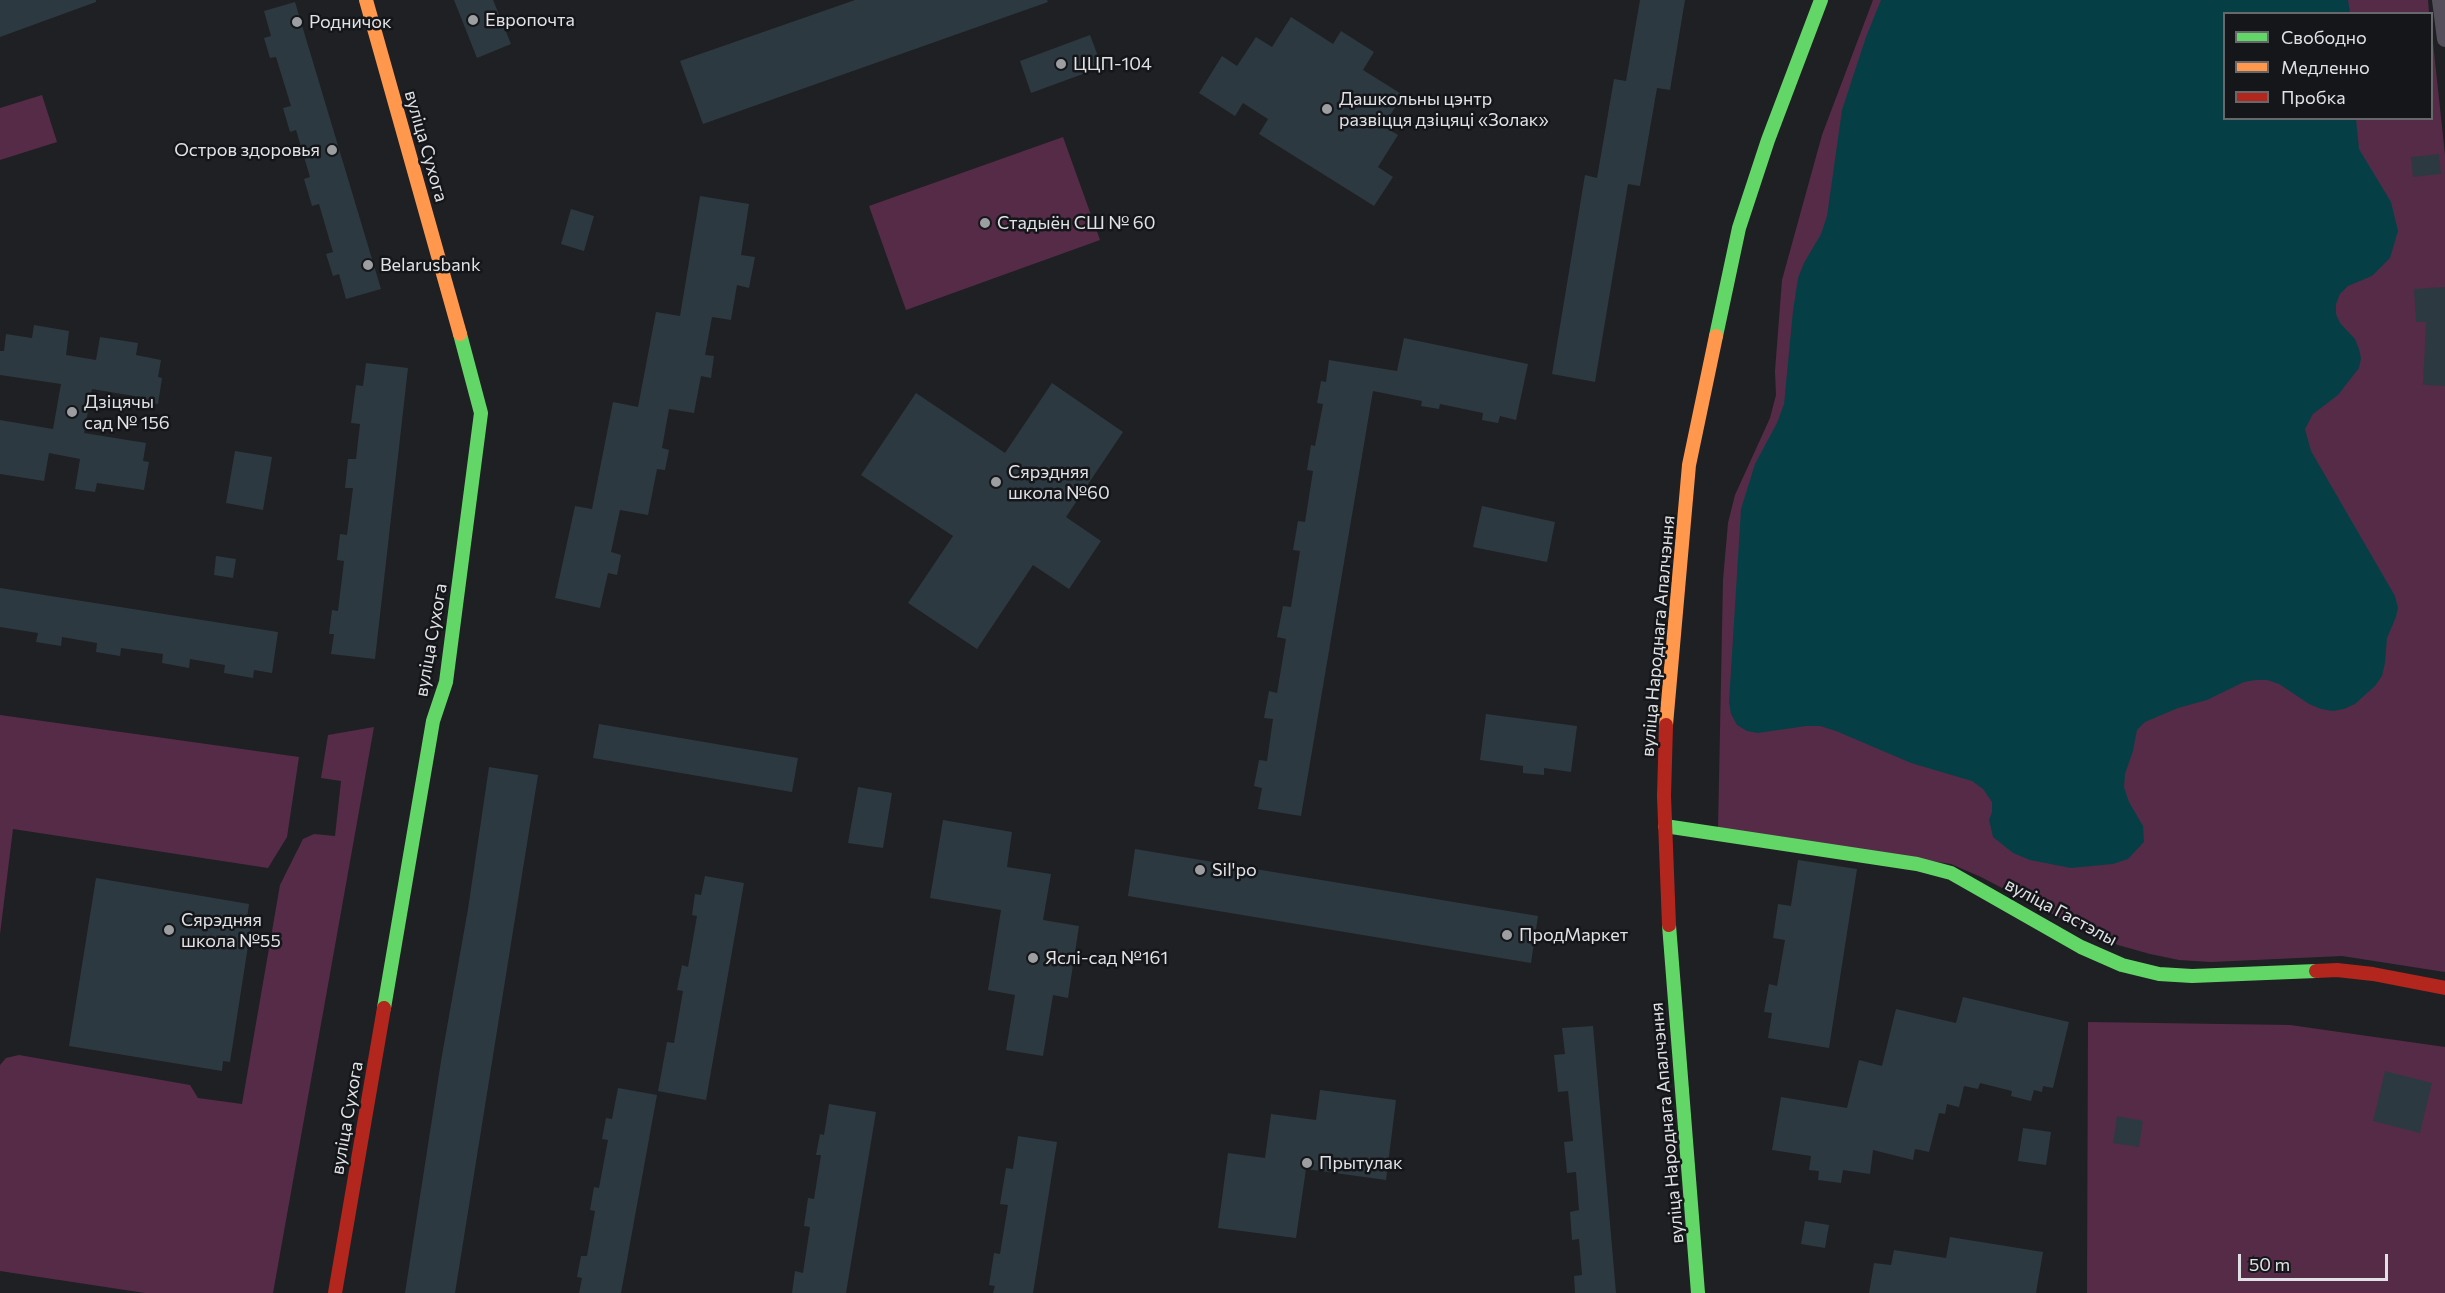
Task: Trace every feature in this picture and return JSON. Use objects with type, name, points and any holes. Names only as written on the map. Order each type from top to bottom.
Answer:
[{"type":"street","name":"вуліца Сухога","points":[[334,1293],[434,721],[446,682],[481,414],[410,151],[366,0]]},
{"type":"street","name":"вуліца Народнага Апалчэння","points":[[1698,1293],[1667,897],[1665,826],[1665,740],[1688,501],[1689,465],[1739,228],[1768,140],[1821,0]]},
{"type":"street","points":[[2440,0],[2445,39]]},
{"type":"street","name":"вуліца Гастэлы","points":[[1665,826],[1917,864],[1951,873],[2081,947],[2122,965],[2158,974],[2248,975],[2337,970],[2373,974],[2445,988]]},
{"type":"shaded area","points":[[1873,0],[2428,0],[2429,12],[2223,12],[2223,120],[2433,120],[2433,42],[2445,155],[2445,972],[2342,956],[2211,962],[2179,960],[2118,945],[1951,864],[1718,830],[1723,580],[1728,523],[1735,495],[1770,418],[1776,395],[1775,371],[1782,280],[1822,135]]},
{"type":"shaded area","points":[[42,95],[57,142],[0,160],[0,108]]},
{"type":"shaded area","name":"Стадыён СШ № 60","points":[[1063,137],[1100,240],[906,310],[869,206]]},
{"type":"shaded area","points":[[0,715],[299,757],[287,837],[268,868],[13,829],[0,934]]},
{"type":"shaded area","points":[[374,727],[273,1293],[145,1293],[0,1271],[0,1065],[6,1058],[19,1055],[190,1085],[198,1098],[242,1104],[280,885],[303,839],[314,834],[335,836],[341,781],[321,778],[328,735]]},
{"type":"shaded area","points":[[2088,1022],[2290,1025],[2445,1047],[2445,1293],[2087,1293]]},
{"type":"water","points":[[1881,0],[2348,0],[2350,12],[2223,12],[2223,120],[2356,120],[2359,149],[2391,202],[2398,231],[2390,258],[2372,276],[2348,286],[2340,294],[2336,304],[2336,314],[2340,323],[2355,339],[2359,349],[2361,358],[2359,368],[2338,395],[2313,414],[2305,429],[2311,451],[2395,596],[2398,608],[2387,638],[2382,676],[2375,686],[2355,704],[2344,709],[2333,711],[2321,709],[2309,704],[2279,684],[2267,680],[2256,680],[2244,682],[2207,700],[2178,708],[2145,722],[2137,730],[2125,774],[2124,787],[2129,802],[2143,826],[2144,842],[2128,859],[2113,864],[2071,868],[2030,860],[2013,853],[1993,837],[1989,820],[1992,802],[1983,789],[1972,781],[1911,763],[1820,726],[1758,733],[1747,731],[1737,725],[1731,714],[1729,702],[1741,509],[1755,464],[1777,423],[1784,404],[1798,278],[1821,234],[1827,216],[1842,110]]},
{"type":"building","points":[[0,0],[96,0],[96,2],[0,37]]},
{"type":"building","points":[[454,0],[493,0],[511,44],[477,58]]},
{"type":"building","points":[[855,0],[1047,0],[1048,2],[703,124],[680,61]]},
{"type":"building","points":[[1640,0],[1685,0],[1670,90],[1657,88],[1640,186],[1628,184],[1595,382],[1552,374],[1585,175],[1597,178],[1614,79],[1626,81]]},
{"type":"building","points":[[295,2],[381,289],[346,299],[339,274],[333,276],[326,254],[333,252],[319,204],[312,206],[304,179],[310,177],[296,130],[290,132],[283,108],[291,106],[276,57],[270,58],[264,38],[271,36],[264,11]]},
{"type":"building","name":"Дашкольны цэнтр развіцця дзіцяці «Золак»","points":[[1291,17],[1333,44],[1341,31],[1374,52],[1363,70],[1403,95],[1383,126],[1398,135],[1378,167],[1393,177],[1374,206],[1259,134],[1268,119],[1243,103],[1235,116],[1199,93],[1222,56],[1237,66],[1256,37],[1272,47]]},
{"type":"building","name":"ЦЦП-104","points":[[1090,35],[1102,67],[1031,93],[1020,61]]},
{"type":"building","points":[[2439,154],[2441,174],[2413,177],[2411,157]]},
{"type":"building","points":[[700,196],[749,204],[741,255],[755,257],[749,288],[737,285],[731,320],[712,317],[705,355],[714,356],[711,378],[701,376],[694,413],[669,409],[662,448],[669,450],[665,470],[657,469],[648,515],[620,510],[611,552],[621,555],[617,575],[608,573],[600,608],[555,598],[575,506],[592,509],[613,402],[638,407],[656,312],[680,316]]},
{"type":"building","points":[[571,209],[594,216],[584,251],[561,244]]},
{"type":"building","points":[[2445,287],[2445,386],[2423,385],[2426,322],[2416,322],[2414,289]]},
{"type":"building","name":"Дзіцячы сад № 156","points":[[34,325],[69,331],[66,355],[96,360],[100,337],[138,343],[136,355],[161,360],[158,377],[162,378],[158,404],[139,401],[140,397],[92,389],[84,433],[146,443],[143,461],[149,462],[144,490],[97,483],[95,492],[75,489],[80,459],[49,453],[44,481],[0,474],[0,420],[53,429],[61,384],[0,375],[0,351],[4,351],[6,334],[32,338]]},
{"type":"building","points":[[1404,338],[1528,364],[1516,420],[1500,416],[1498,423],[1482,420],[1483,413],[1440,404],[1439,409],[1421,406],[1422,401],[1373,391],[1301,816],[1258,809],[1262,788],[1254,786],[1259,760],[1267,761],[1273,719],[1264,718],[1269,691],[1277,693],[1286,639],[1277,637],[1283,606],[1291,607],[1300,551],[1293,550],[1298,521],[1305,522],[1313,471],[1307,470],[1311,445],[1315,446],[1323,404],[1317,403],[1321,381],[1326,382],[1329,360],[1397,371]]},
{"type":"building","points":[[366,363],[408,368],[375,659],[331,654],[334,634],[329,634],[332,610],[338,611],[344,561],[337,560],[340,534],[347,535],[353,488],[345,488],[348,459],[356,459],[360,424],[351,423],[356,385],[363,386]]},
{"type":"building","points":[[1052,383],[1123,432],[1066,517],[1101,541],[1069,589],[1033,565],[977,649],[908,603],[953,536],[861,475],[916,393],[1005,453]]},
{"type":"building","points":[[235,451],[272,457],[263,510],[226,503]]},
{"type":"building","points":[[1482,506],[1555,522],[1547,562],[1473,547]]},
{"type":"building","points":[[216,556],[236,559],[233,578],[214,575]]},
{"type":"building","points":[[0,588],[278,632],[272,673],[254,670],[253,678],[224,673],[225,665],[190,659],[189,668],[162,663],[163,654],[121,648],[120,656],[96,652],[97,643],[62,637],[61,646],[36,642],[38,633],[0,627]]},
{"type":"building","points":[[1486,714],[1577,726],[1571,772],[1544,768],[1544,775],[1523,773],[1523,766],[1480,760]]},
{"type":"building","points":[[599,724],[798,758],[792,792],[593,758]]},
{"type":"building","points":[[489,767],[538,775],[455,1293],[405,1293],[441,1061],[468,909]]},
{"type":"building","points":[[858,787],[892,793],[883,848],[848,843]]},
{"type":"building","name":"Яслі-сад №161","points":[[943,820],[1012,832],[1007,867],[1051,874],[1043,920],[1079,926],[1068,998],[1053,995],[1043,1056],[1006,1050],[1015,995],[988,990],[1001,910],[930,898]]},
{"type":"building","points":[[1135,849],[1538,916],[1531,963],[1128,896]]},
{"type":"building","points":[[1798,860],[1857,869],[1829,1048],[1768,1038],[1772,1013],[1764,1012],[1769,984],[1777,986],[1785,940],[1773,938],[1778,904],[1791,906]]},
{"type":"building","points":[[705,876],[744,883],[706,1100],[658,1091],[667,1042],[674,1043],[683,991],[677,990],[682,965],[688,967],[697,916],[692,915],[695,894],[701,895]]},
{"type":"building","points":[[96,878],[249,904],[247,919],[252,920],[230,1062],[223,1061],[222,1071],[69,1046]]},
{"type":"building","points":[[1963,997],[2069,1022],[2053,1088],[2043,1086],[2042,1092],[2034,1090],[2031,1101],[2011,1096],[2012,1091],[1980,1083],[1978,1089],[1964,1086],[1959,1107],[1947,1104],[1945,1114],[1939,1113],[1929,1152],[1915,1149],[1913,1160],[1873,1150],[1870,1174],[1843,1170],[1841,1183],[1818,1180],[1819,1171],[1809,1170],[1811,1156],[1772,1150],[1781,1097],[1847,1108],[1859,1060],[1882,1066],[1896,1009],[1956,1023]]},
{"type":"building","points":[[1593,1026],[1616,1293],[1575,1293],[1574,1276],[1582,1275],[1579,1239],[1572,1240],[1570,1212],[1579,1210],[1576,1172],[1567,1173],[1564,1142],[1573,1141],[1568,1091],[1558,1092],[1554,1055],[1565,1054],[1562,1028]]},
{"type":"building","points":[[2385,1071],[2432,1083],[2420,1133],[2373,1121]]},
{"type":"building","points":[[618,1088],[657,1095],[621,1293],[579,1293],[582,1278],[577,1277],[581,1256],[587,1256],[595,1211],[590,1210],[594,1187],[599,1188],[608,1140],[602,1139],[606,1118],[612,1119]]},
{"type":"building","name":"Прытулак","points":[[1320,1090],[1396,1100],[1386,1180],[1306,1169],[1296,1238],[1218,1228],[1228,1153],[1265,1158],[1271,1114],[1316,1120]]},
{"type":"building","points":[[829,1104],[876,1112],[846,1293],[792,1293],[795,1271],[803,1273],[810,1227],[804,1226],[808,1198],[814,1199],[821,1155],[816,1155],[820,1134],[824,1135]]},
{"type":"building","points":[[2117,1116],[2143,1121],[2139,1147],[2113,1143]]},
{"type":"building","points":[[2023,1128],[2051,1132],[2046,1165],[2018,1161]]},
{"type":"building","points":[[1018,1136],[1057,1142],[1033,1293],[993,1293],[995,1286],[989,1285],[994,1253],[1000,1254],[1008,1205],[1000,1204],[1006,1168],[1013,1169]]},
{"type":"building","points":[[1805,1221],[1829,1225],[1825,1248],[1801,1244]]},
{"type":"building","points":[[1950,1237],[2043,1252],[2036,1293],[1869,1293],[1874,1263],[1891,1265],[1894,1250],[1946,1258]]},
{"type":"traffic: fast","points":[[1716,336],[1739,228],[1768,140],[1821,0]]},
{"type":"traffic: fast","points":[[384,1008],[433,721],[446,682],[481,413],[460,334]]},
{"type":"traffic: fast","points":[[1665,826],[1917,864],[1951,873],[2081,947],[2122,965],[2159,974],[2192,976],[2316,971]]},
{"type":"traffic: fast","points":[[1669,925],[1698,1293]]},
{"type":"traffic: slow","points":[[366,0],[460,334]]},
{"type":"traffic: slow","points":[[1666,725],[1689,465],[1716,336]]},
{"type":"traffic: jam","points":[[1666,725],[1664,796],[1669,925]]},
{"type":"traffic: jam","points":[[2316,971],[2337,970],[2373,974],[2445,988]]},
{"type":"traffic: jam","points":[[335,1293],[384,1008]]},
{"type":"place","name":"Европочта","points":[[473,20]]},
{"type":"place","name":"Родничок","points":[[297,22]]},
{"type":"place","name":"ЦЦП-104","points":[[1061,64]]},
{"type":"place","name":"Дашкольны цэнтр развіцця дзіцяці «Золак»","points":[[1327,109]]},
{"type":"place","name":"Остров здоровья","points":[[332,150]]},
{"type":"place","name":"Стадыён СШ № 60","points":[[985,223]]},
{"type":"place","name":"Belarusbank","points":[[368,265]]},
{"type":"place","name":"Дзіцячы сад № 156","points":[[72,412]]},
{"type":"place","name":"Сярэдняя школа №60","points":[[996,482]]},
{"type":"place","name":"Sil'po","points":[[1200,870]]},
{"type":"place","name":"Сярэдняя школа №55","points":[[169,930]]},
{"type":"place","name":"ПродМаркет","points":[[1507,935]]},
{"type":"place","name":"Яслі-сад №161","points":[[1033,958]]},
{"type":"place","name":"Прытулак","points":[[1307,1163]]}]
